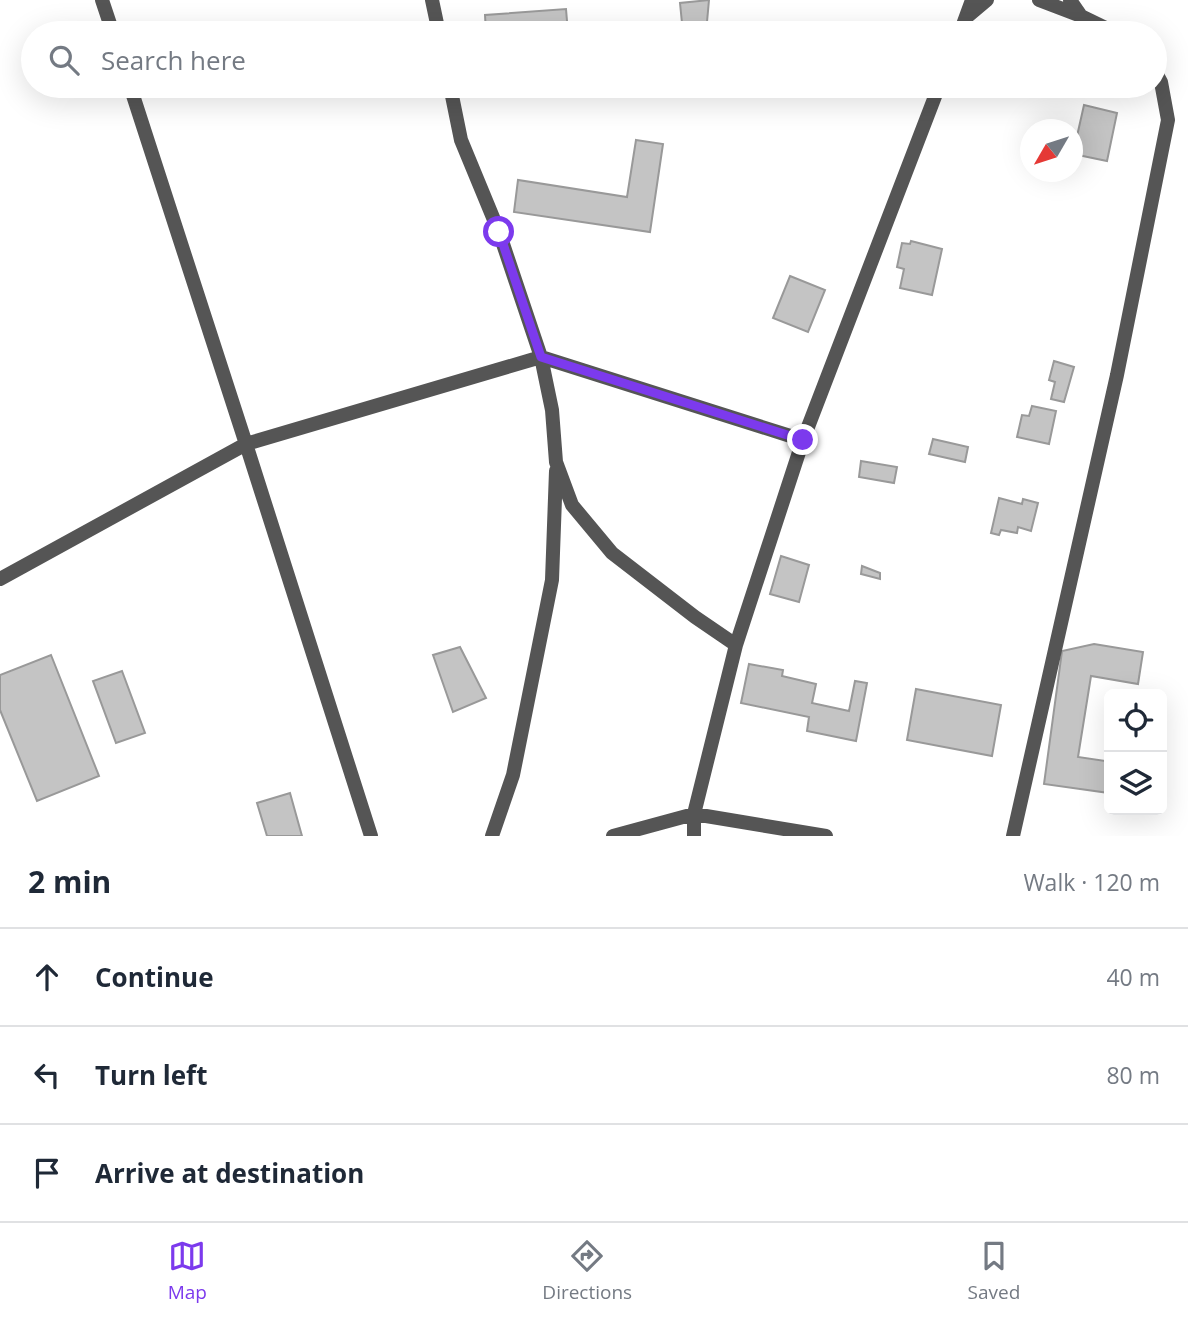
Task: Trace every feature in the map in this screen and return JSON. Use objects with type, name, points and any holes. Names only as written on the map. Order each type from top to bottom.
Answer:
[{"type":"street","points":[[103,0],[109,21]]},
{"type":"street","points":[[432,0],[436,21]]},
{"type":"street","points":[[964,21],[972,0]]},
{"type":"street","points":[[967,21],[987,0]]},
{"type":"street","points":[[1039,0],[1091,21]]},
{"type":"street","points":[[1070,0],[1081,16]]},
{"type":"street","points":[[134,98],[371,836]]},
{"type":"street","points":[[452,98],[461,140],[499,232],[541,357],[552,410],[556,462],[552,580],[513,775],[492,836]]},
{"type":"street","points":[[694,836],[694,814],[736,645],[803,440],[934,98]]},
{"type":"street","points":[[1013,836],[1117,375],[1168,120],[1164,98]]},
{"type":"street","points":[[0,579],[246,444],[541,357],[803,440]]},
{"type":"street","points":[[556,462],[572,505],[612,553],[695,618],[736,645]]},
{"type":"street","points":[[613,836],[694,814],[826,836]]},
{"type":"building","points":[[709,0],[707,21],[682,21],[680,3]]},
{"type":"building","points":[[566,9],[567,21],[485,21],[485,15]]},
{"type":"building","points":[[1084,105],[1117,113],[1107,161],[1083,156],[1083,119],[1081,119]]},
{"type":"building","points":[[636,140],[663,144],[650,232],[514,212],[518,180],[627,197]]},
{"type":"building","points":[[911,241],[942,249],[932,295],[900,288],[904,269],[897,267],[902,243],[910,244]]},
{"type":"building","points":[[790,276],[825,290],[808,332],[773,318]]},
{"type":"building","points":[[1054,361],[1074,367],[1064,402],[1051,399],[1055,382],[1049,380]]},
{"type":"building","points":[[1032,406],[1056,411],[1049,444],[1017,437],[1022,415],[1029,416]]},
{"type":"building","points":[[933,439],[968,447],[965,462],[929,454]]},
{"type":"building","points":[[861,461],[897,467],[894,483],[859,477]]},
{"type":"building","points":[[999,498],[1022,504],[1023,499],[1038,503],[1031,531],[1018,527],[1017,533],[1001,530],[999,535],[991,533]]},
{"type":"building","points":[[781,556],[809,565],[799,602],[770,594]]},
{"type":"building","points":[[862,566],[880,573],[880,579],[861,574]]},
{"type":"building","points":[[1094,644],[1143,652],[1138,684],[1091,676],[1078,757],[1104,761],[1104,792],[1044,784],[1062,651]]},
{"type":"building","points":[[460,647],[486,698],[453,712],[433,655]]},
{"type":"building","points":[[51,655],[99,776],[37,801],[0,710],[0,675]]},
{"type":"building","points":[[749,664],[783,670],[782,676],[816,684],[812,703],[849,711],[855,681],[867,683],[856,741],[807,731],[809,717],[741,703]]},
{"type":"building","points":[[122,671],[145,733],[116,743],[93,681]]},
{"type":"building","points":[[916,689],[1001,705],[992,756],[907,740]]},
{"type":"building","points":[[290,793],[302,836],[267,836],[257,803]]},
{"type":"route","points":[[499,232],[541,357],[803,440]]}]
